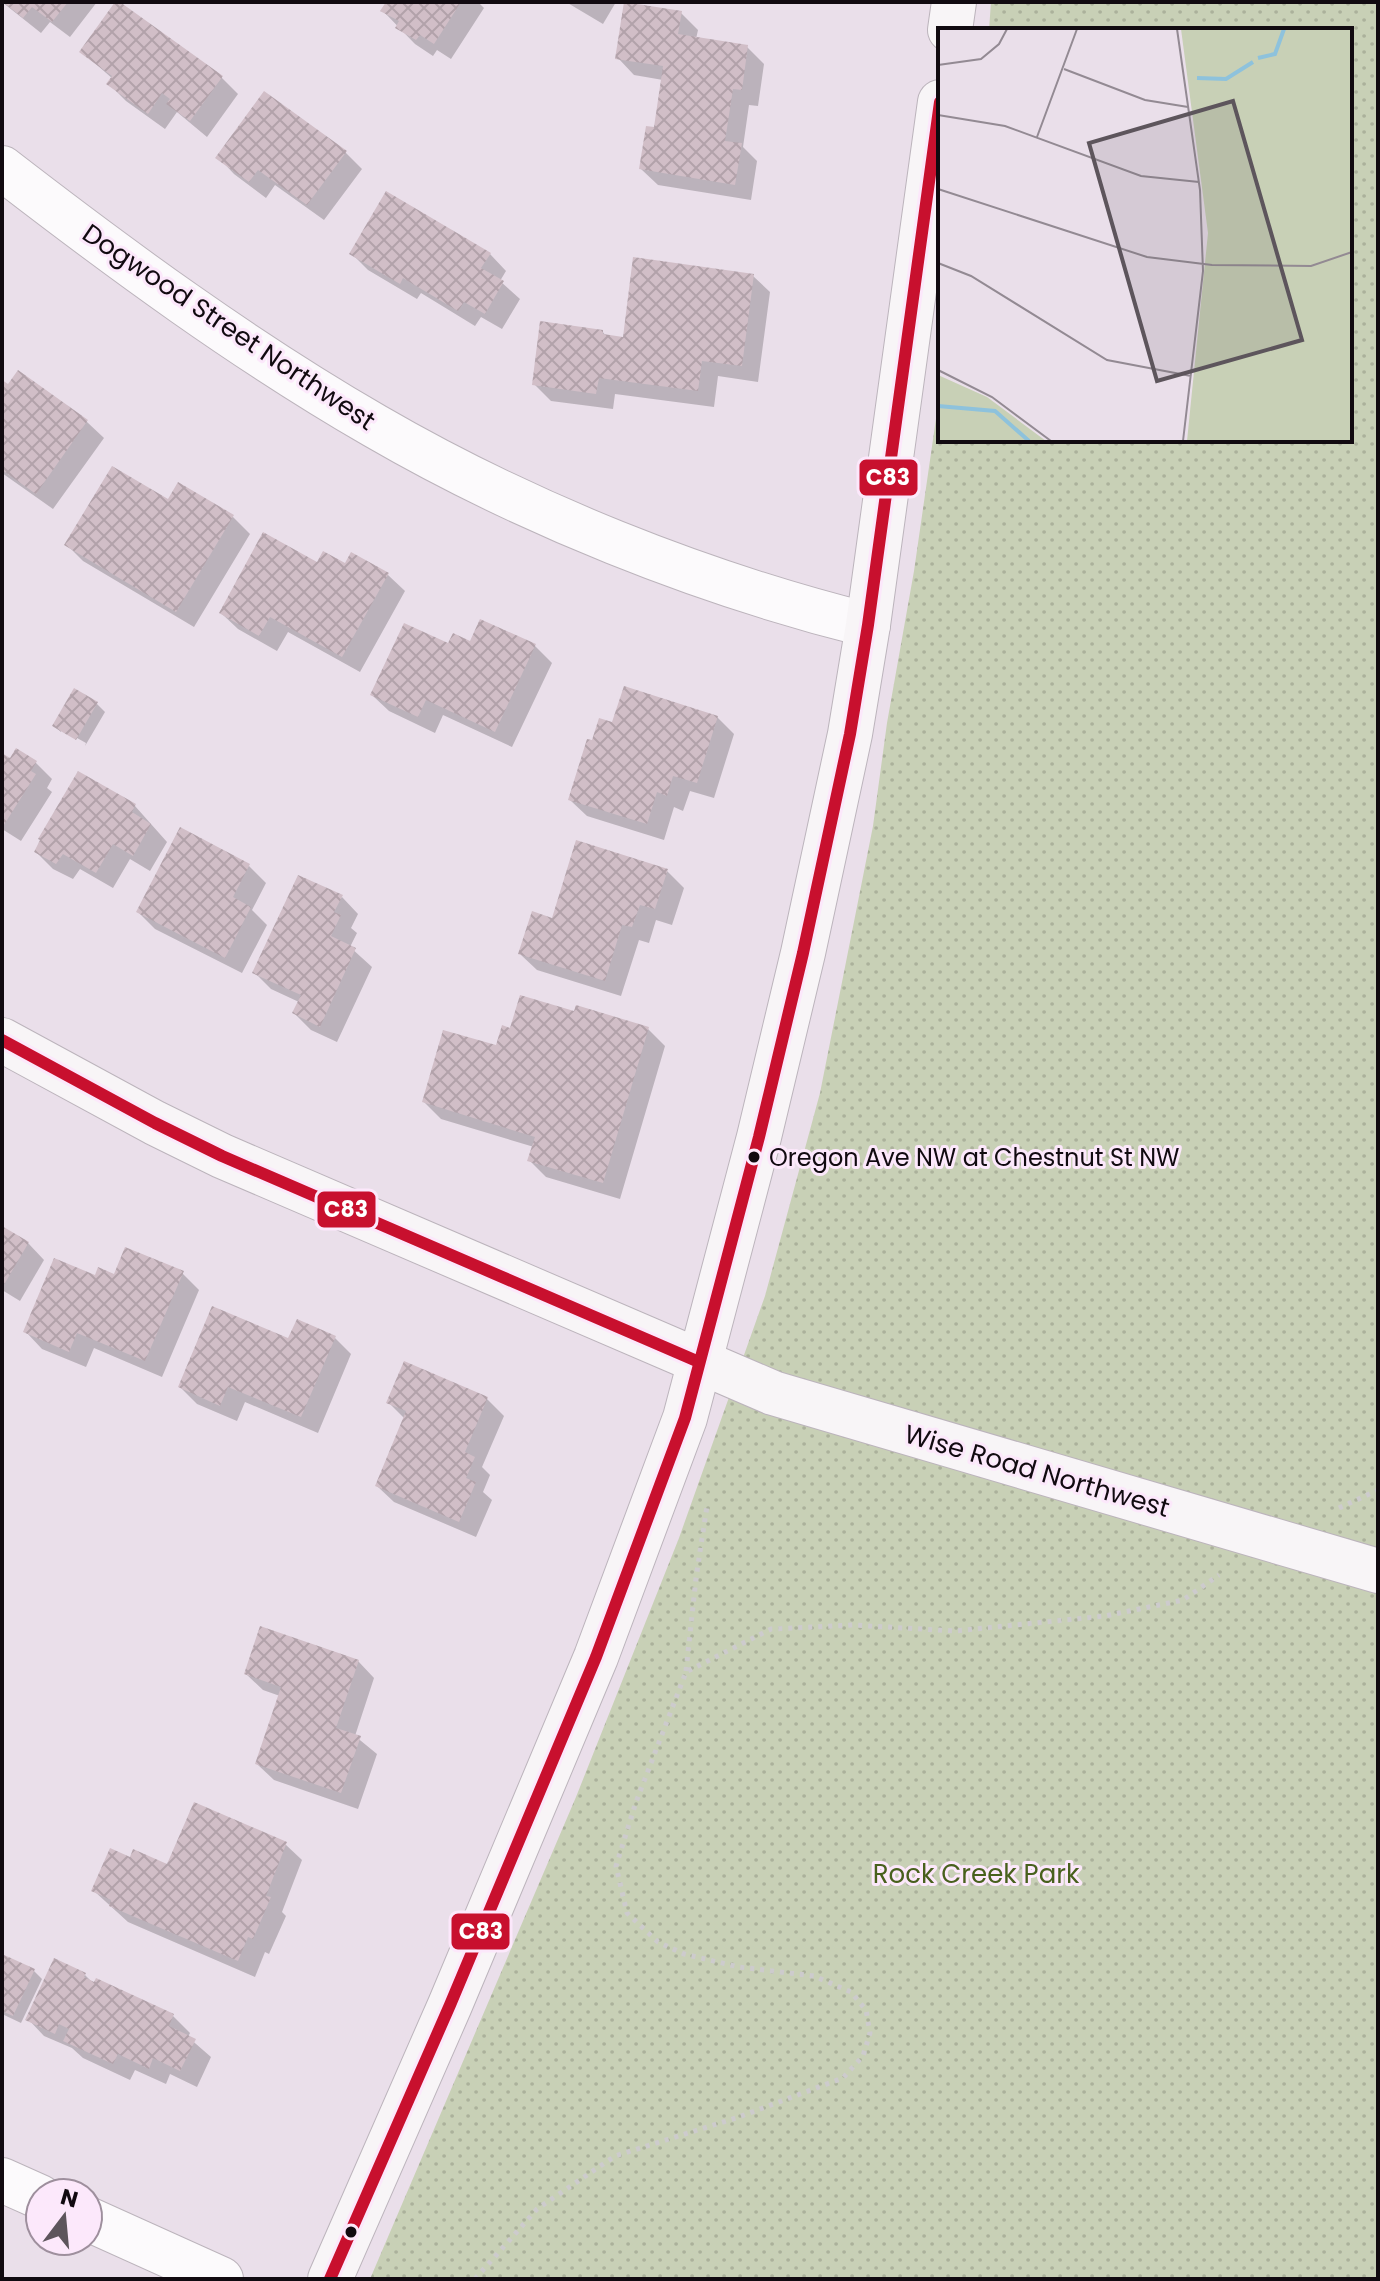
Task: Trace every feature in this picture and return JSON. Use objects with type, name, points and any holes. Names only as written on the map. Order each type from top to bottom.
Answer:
[{"type":"street","points":[[950,28],[954,2]]},
{"type":"street","points":[[330,2279],[450,2005],[596,1657],[685,1418],[759,1137],[850,734],[868,625],[938,117]]},
{"type":"street","name":"Dogwood Street Northwest","points":[[2,168],[60,214],[296,379],[446,465],[517,499],[658,558],[787,605],[868,625]]},
{"type":"street","name":"Wise Road Northwest","points":[[2,1040],[222,1156],[773,1393],[1378,1571]]},
{"type":"street","points":[[2,2180],[24,2190]]},
{"type":"street","points":[[104,2226],[221,2279]]},
{"type":"path","points":[[475,2279],[537,2209],[615,2156],[736,2118],[843,2078],[863,2056],[870,2033],[866,2010],[851,1992],[814,1976],[739,1967],[684,1954],[658,1942],[627,1913],[616,1866],[636,1802],[686,1672],[708,1495]]},
{"type":"path","points":[[686,1672],[771,1629],[853,1625],[955,1631],[1105,1616],[1183,1600],[1271,1540]]},
{"type":"green space","name":"Rock Creek Park","points":[[991,2],[1378,2],[1378,2279],[370,2279],[576,1797],[679,1538],[765,1296],[820,1093],[873,826],[938,405],[938,442],[1352,442],[1352,28],[989,28]]},
{"type":"building","points":[[3,2],[68,2],[52,22],[32,7],[23,18]]},
{"type":"building","points":[[115,2],[120,2],[223,76],[190,121],[166,104],[170,99],[162,93],[148,114],[106,84],[112,76],[79,52]]},
{"type":"building","points":[[386,2],[461,2],[434,44],[420,35],[416,40],[395,28],[399,21],[380,11]]},
{"type":"building","points":[[624,2],[682,11],[678,34],[748,45],[742,90],[733,89],[725,141],[742,143],[735,185],[639,169],[646,126],[654,127],[663,66],[615,59]]},
{"type":"building","points":[[264,91],[347,151],[307,205],[258,170],[249,182],[215,158]]},
{"type":"building","points":[[386,191],[491,253],[481,268],[504,281],[485,314],[464,302],[458,311],[403,278],[400,284],[349,254]]},
{"type":"building","points":[[633,257],[754,274],[742,366],[702,361],[698,391],[599,378],[596,394],[532,385],[540,321],[603,330],[603,334],[623,337]]},
{"type":"building","points":[[18,370],[88,420],[36,494],[2,470],[2,380],[8,384]]},
{"type":"building","points":[[112,466],[168,499],[178,482],[234,515],[176,612],[64,545]]},
{"type":"building","points":[[263,532],[317,562],[323,551],[345,563],[351,552],[389,573],[342,657],[270,617],[259,636],[219,613]]},
{"type":"building","points":[[480,619],[536,644],[495,732],[426,700],[418,717],[370,695],[404,623],[448,643],[453,633],[470,641]]},
{"type":"building","points":[[624,686],[718,716],[697,783],[673,776],[667,796],[657,792],[647,824],[568,800],[587,739],[592,740],[599,718],[612,722]]},
{"type":"building","points":[[74,688],[98,702],[76,740],[52,726]]},
{"type":"building","points":[[16,748],[37,761],[31,771],[36,774],[2,828],[2,753],[10,758]]},
{"type":"building","points":[[78,771],[136,804],[132,812],[151,824],[133,856],[113,844],[96,873],[63,854],[56,864],[34,852],[38,839]]},
{"type":"building","points":[[180,827],[250,864],[233,897],[251,907],[225,958],[136,912]]},
{"type":"building","points":[[576,840],[668,869],[655,909],[640,905],[632,927],[622,925],[605,981],[518,954],[532,911],[552,918]]},
{"type":"building","points":[[298,875],[343,895],[334,912],[341,915],[331,936],[356,948],[320,1027],[292,1013],[301,995],[252,973]]},
{"type":"building","points":[[520,995],[574,1011],[576,1005],[649,1027],[603,1183],[527,1161],[535,1137],[422,1102],[443,1030],[496,1045],[502,1025],[510,1028]]},
{"type":"building","points":[[2,1226],[29,1242],[2,1288]]},
{"type":"building","points":[[125,1247],[184,1271],[145,1361],[77,1333],[69,1352],[23,1332],[54,1258],[95,1275],[98,1267],[114,1274]]},
{"type":"building","points":[[212,1306],[288,1338],[297,1319],[336,1336],[301,1417],[228,1387],[220,1406],[178,1387]]},
{"type":"building","points":[[404,1361],[488,1397],[465,1452],[475,1457],[466,1478],[476,1482],[459,1522],[375,1486],[406,1411],[386,1403]]},
{"type":"building","points":[[260,1626],[359,1660],[336,1728],[361,1736],[341,1793],[255,1764],[281,1687],[244,1674]]},
{"type":"building","points":[[194,1802],[287,1842],[266,1896],[271,1897],[253,1939],[248,1937],[238,1961],[109,1906],[111,1900],[91,1891],[110,1848],[130,1857],[133,1849],[167,1864]]},
{"type":"building","points":[[2,1954],[35,1969],[13,2016],[2,2011]]},
{"type":"building","points":[[54,1958],[86,1973],[84,1977],[94,1982],[96,1978],[174,2014],[169,2026],[196,2039],[180,2071],[153,2058],[149,2069],[118,2054],[113,2064],[63,2041],[69,2029],[59,2024],[55,2034],[25,2020]]},
{"type":"transit line","name":"C83","points":[[330,2279],[450,2005],[596,1657],[685,1418],[759,1137],[850,734],[868,625],[938,117]]},
{"type":"transit line","name":"C83","points":[[2,1040],[222,1156],[699,1362]]},
{"type":"place","name":"Oregon Ave NW at Chestnut St NW","points":[[754,1157]]}]
